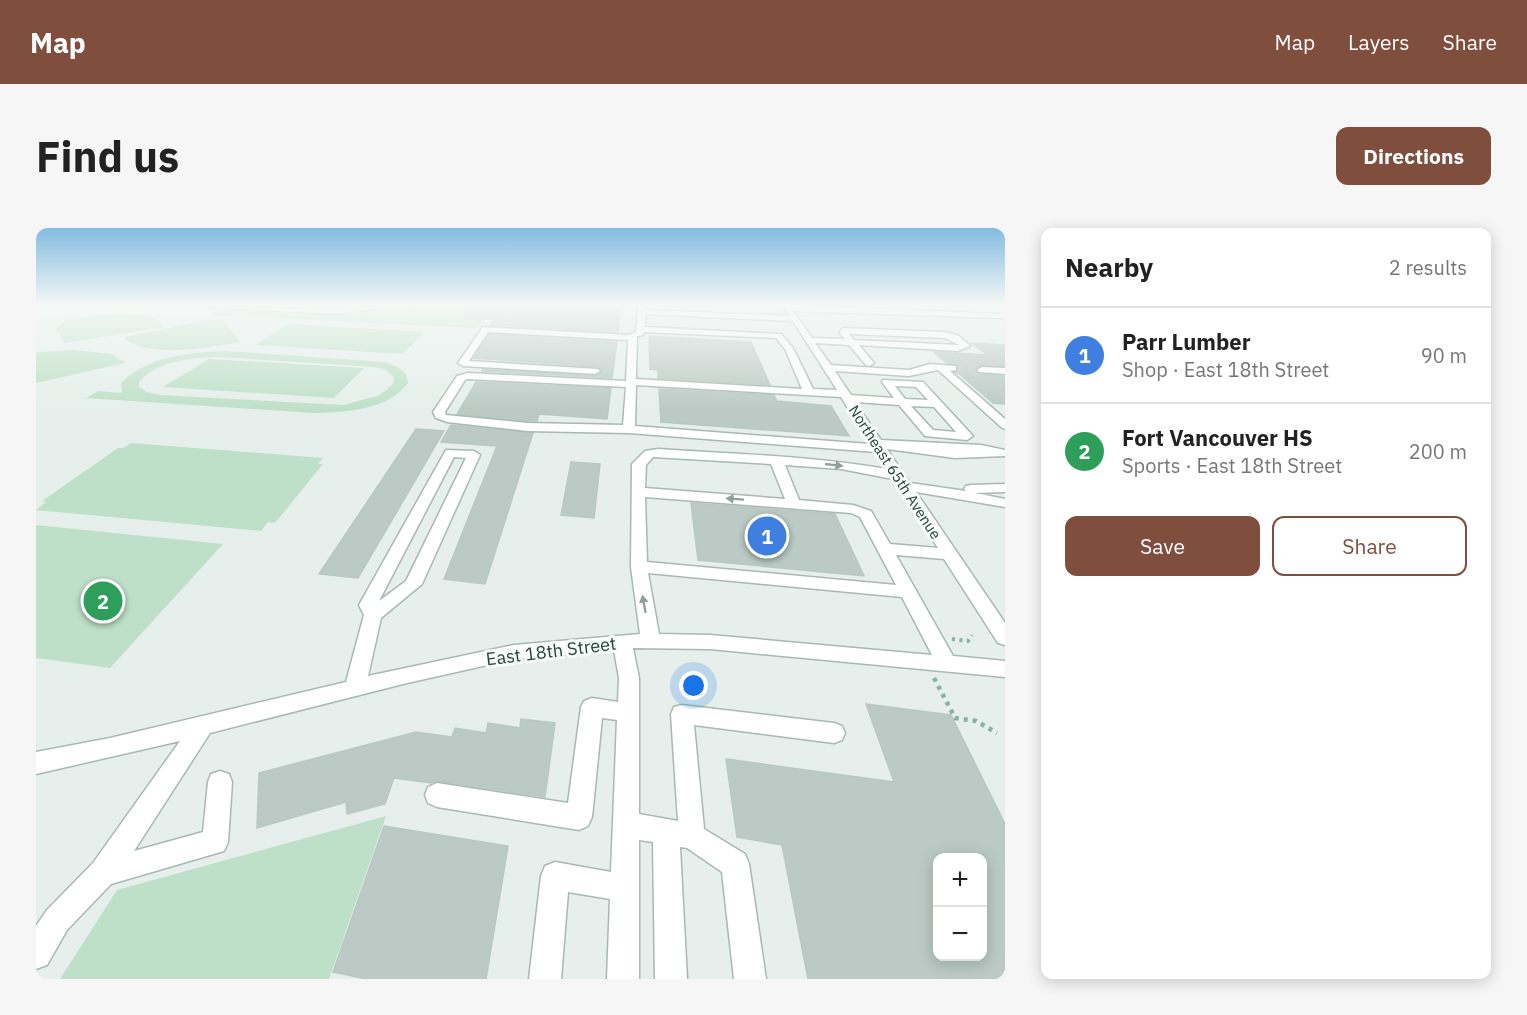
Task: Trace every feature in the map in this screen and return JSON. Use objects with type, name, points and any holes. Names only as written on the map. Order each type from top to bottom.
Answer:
[{"type":"street","points":[[479,340],[463,363],[569,369],[625,377],[938,404]]},
{"type":"street","points":[[629,429],[625,377],[634,340]]},
{"type":"street","points":[[788,340],[802,346],[852,342],[966,347],[958,340]]},
{"type":"street","name":"Northeast 65th Avenue","points":[[802,340],[802,346],[826,368],[1005,638]]},
{"type":"street","points":[[852,342],[869,363]]},
{"type":"street","points":[[802,346],[809,392]]},
{"type":"street","points":[[826,368],[909,373],[930,367],[947,368],[1005,424]]},
{"type":"street","points":[[566,382],[569,369]]},
{"type":"street","points":[[982,370],[1005,371]]},
{"type":"street","points":[[625,377],[566,382],[468,376],[461,378],[439,412],[442,418],[447,419],[527,427],[629,429],[877,445],[989,455],[1004,453]]},
{"type":"street","points":[[887,382],[919,384],[967,436],[929,433],[902,402],[887,382]]},
{"type":"street","points":[[354,689],[373,615],[412,584],[474,455],[450,453],[368,605],[373,615]]},
{"type":"street","points":[[650,640],[639,567],[638,492],[639,464],[649,454],[667,453],[841,465],[930,489],[1005,503]]},
{"type":"street","points":[[776,460],[794,504]]},
{"type":"street","points":[[930,489],[1005,488]]},
{"type":"street","points":[[638,492],[853,509],[866,514],[947,664]]},
{"type":"street","points":[[886,549],[949,554]]},
{"type":"street","points":[[639,567],[909,592]]},
{"type":"street","name":"East 18th Street","points":[[36,763],[514,652],[650,640],[710,642],[1005,669]]},
{"type":"street","points":[[622,642],[629,678],[623,979]]},
{"type":"street","points":[[437,795],[579,817],[592,707],[628,713]]},
{"type":"street","points":[[671,979],[679,834],[682,714],[834,733]]},
{"type":"street","points":[[36,954],[46,925],[103,873],[202,726]]},
{"type":"street","points":[[103,873],[215,842],[220,782]]},
{"type":"street","points":[[626,825],[679,834],[735,864],[750,979]]},
{"type":"street","points":[[545,979],[555,876],[625,888]]},
{"type":"path","points":[[926,662],[955,718],[976,721],[997,733]]},
{"type":"green space","points":[[63,340],[83,340],[65,343]]},
{"type":"green space","points":[[127,340],[238,340],[240,342],[181,350],[149,349]]},
{"type":"green space","points":[[264,340],[416,340],[403,354],[256,345]]},
{"type":"green space","points":[[73,350],[112,354],[125,363],[36,383],[36,352]]},
{"type":"green space","points":[[227,351],[384,362],[398,367],[406,374],[408,383],[390,399],[378,404],[366,408],[327,413],[86,398],[98,391],[122,393],[121,383],[132,374],[157,361],[185,354]],"holes":[[[219,357],[375,367],[386,370],[393,376],[394,382],[377,396],[343,405],[160,395],[147,392],[139,387],[139,382],[155,369],[198,358]]]},
{"type":"green space","points":[[209,359],[364,368],[334,398],[163,387]]},
{"type":"green space","points":[[131,443],[323,458],[318,464],[323,464],[275,523],[268,522],[261,531],[36,510],[46,502],[42,501],[118,448]]},
{"type":"green space","points":[[36,525],[223,544],[110,668],[36,658]]},
{"type":"green space","points":[[386,816],[329,979],[60,979],[117,890]]},
{"type":"building","points":[[485,340],[617,342],[612,378],[482,371],[483,369],[595,376],[602,371],[598,367],[474,358]]},
{"type":"building","points":[[649,340],[751,342],[770,385],[658,378],[658,370],[650,369]]},
{"type":"building","points":[[971,343],[1005,345],[1005,366],[982,365],[975,370],[979,374],[1005,376],[1005,404],[993,403],[957,372],[958,364],[947,363],[934,352],[988,355]]},
{"type":"building","points":[[476,382],[611,388],[607,419],[539,414],[537,421],[527,421],[457,414]]},
{"type":"building","points":[[659,389],[774,395],[777,401],[831,406],[849,436],[661,422]]},
{"type":"building","points":[[451,425],[533,433],[485,584],[444,579],[497,446],[441,442]]},
{"type":"building","points":[[416,429],[444,431],[358,578],[319,574]]},
{"type":"building","points":[[571,462],[600,464],[594,518],[561,515]]},
{"type":"building","points":[[691,503],[835,514],[864,576],[698,560]]},
{"type":"building","points":[[866,704],[951,715],[1005,824],[1005,979],[808,979],[782,845],[737,837],[726,759],[894,782]]},
{"type":"building","points":[[521,719],[555,723],[545,797],[437,781],[431,783],[394,778],[385,804],[347,814],[346,802],[257,828],[259,773],[416,732],[452,737],[455,728],[486,733],[488,723],[520,728]]},
{"type":"building","points":[[384,826],[508,846],[486,979],[366,979],[333,972]]},
{"type":"tunnel","points":[[953,368],[982,370]]},
{"type":"place","name":"Parr Lumber","points":[[767,536]]},
{"type":"place","name":"Fort Vancouver HS","points":[[103,601]]}]
